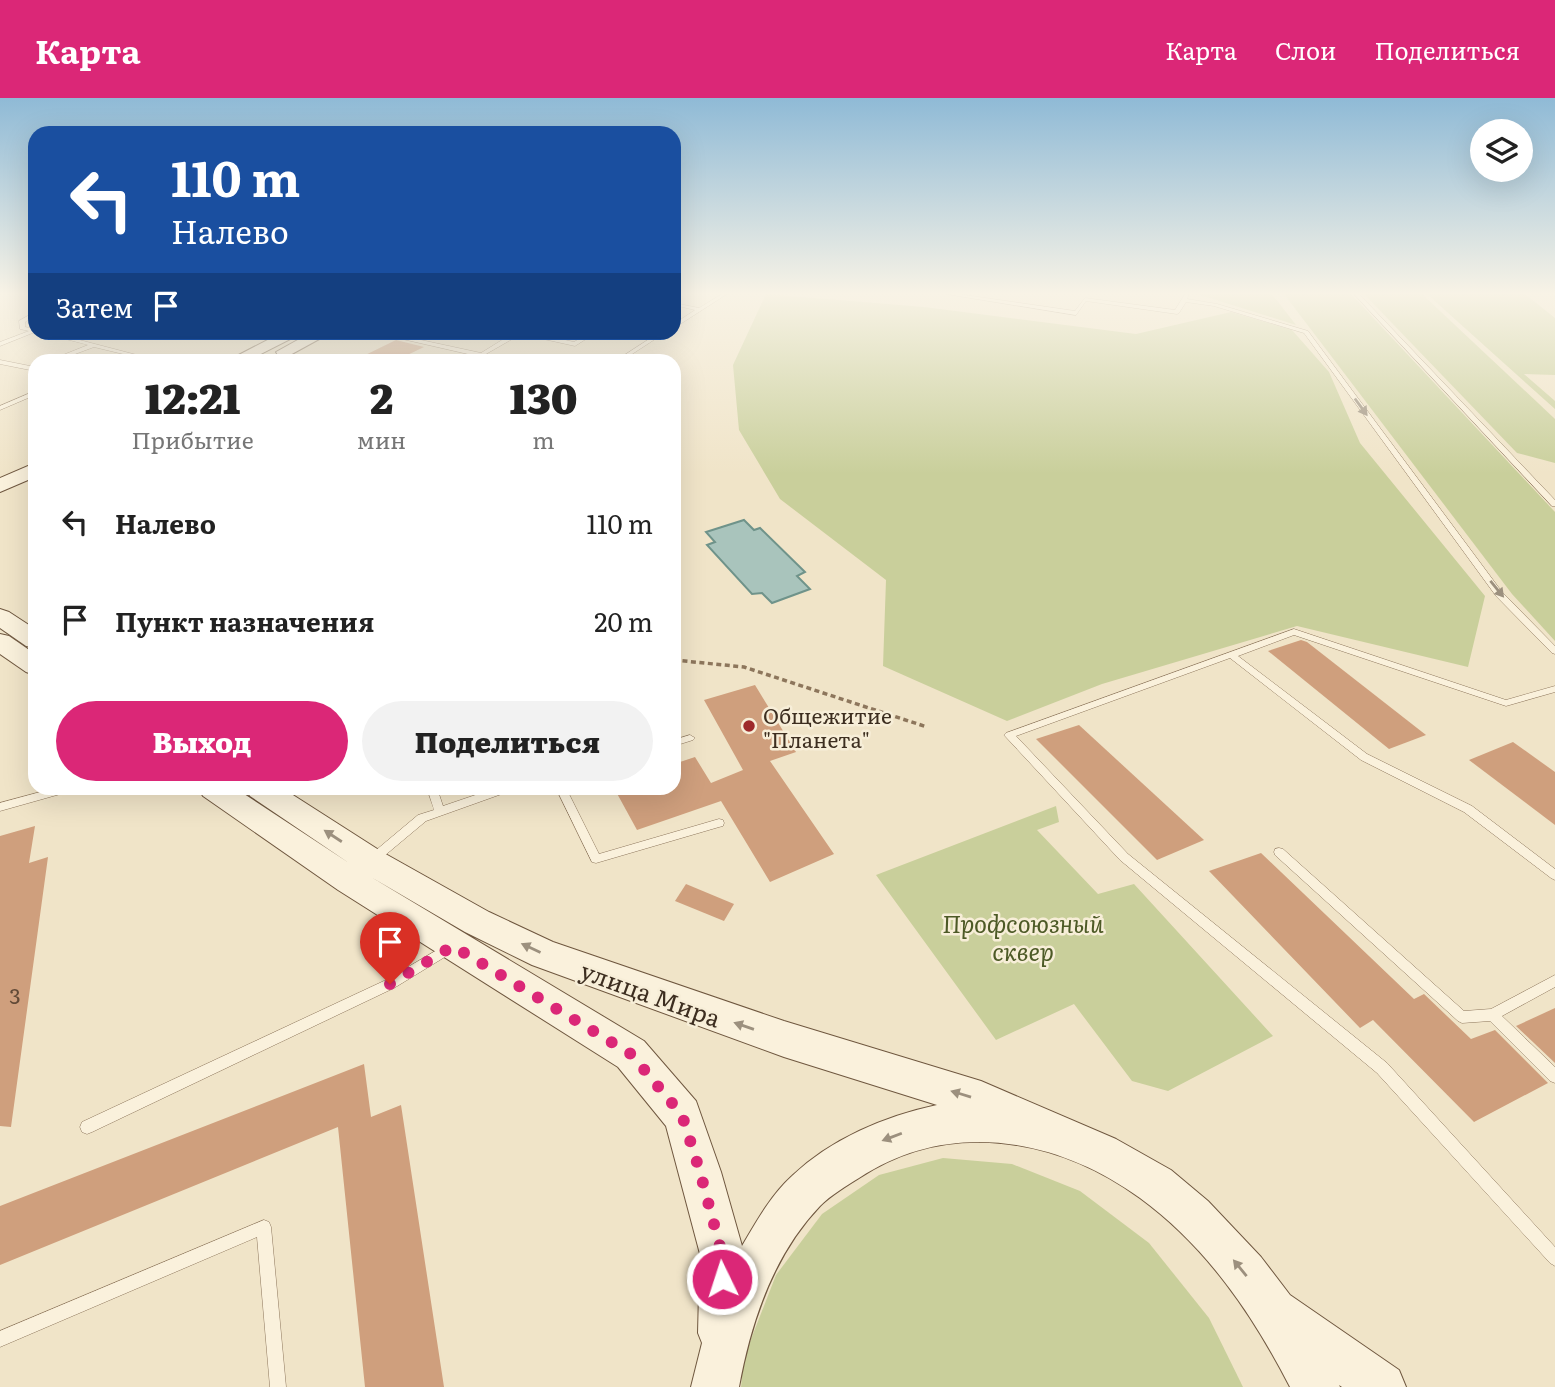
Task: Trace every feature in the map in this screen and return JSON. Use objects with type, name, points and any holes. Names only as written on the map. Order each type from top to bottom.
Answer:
[{"type":"main road","points":[[0,469],[28,456]]},
{"type":"main road","points":[[0,486],[28,472]]},
{"type":"main road","points":[[0,617],[28,635]]},
{"type":"main road","points":[[0,642],[28,661]]},
{"type":"main road","name":"улица Мира","points":[[226,795],[360,870],[544,954],[784,1039],[981,1100],[1070,1138]]},
{"type":"main road","name":"улица Мира","points":[[269,795],[453,946],[631,1054],[682,1115],[722,1254],[718,1369]]},
{"type":"main road","points":[[718,1369],[754,1263],[802,1195],[860,1149],[926,1124],[997,1121],[1070,1138],[1141,1174],[1209,1230],[1271,1307],[1315,1387]]},
{"type":"main road","points":[[1271,1307],[1382,1387]]},
{"type":"lane","points":[[1322,354],[1499,594],[1555,652]]},
{"type":"lane","points":[[1413,354],[1555,504]]},
{"type":"lane","points":[[0,362],[28,368]]},
{"type":"lane","points":[[0,408],[28,396]]},
{"type":"lane","points":[[1555,689],[1506,703],[1294,632],[1009,735],[1124,857],[1382,1068],[1555,1258]]},
{"type":"lane","points":[[1231,655],[1364,757],[1468,809],[1555,874]]},
{"type":"lane","points":[[681,741],[690,738]]},
{"type":"lane","points":[[0,807],[42,795]]},
{"type":"lane","points":[[434,795],[440,812]]},
{"type":"lane","points":[[360,870],[422,818],[487,795]]},
{"type":"lane","points":[[564,795],[596,859],[719,823]]},
{"type":"lane","points":[[1279,852],[1462,1017],[1492,1014],[1555,981]]},
{"type":"lane","points":[[87,1127],[390,984],[453,946]]},
{"type":"lane","points":[[1492,1014],[1555,1076]]},
{"type":"lane","points":[[0,1339],[264,1227],[278,1387]]},
{"type":"path","points":[[681,661],[744,667],[926,727]]},
{"type":"green space","points":[[738,354],[1313,354],[1329,372],[1360,443],[1485,596],[1468,667],[1297,626],[1102,684],[1007,721],[883,666],[886,580],[780,499],[739,430],[733,365]]},
{"type":"green space","points":[[1330,354],[1407,354],[1555,512],[1555,641],[1512,594]]},
{"type":"green space","points":[[1422,354],[1486,354],[1555,419],[1555,463],[1517,453]]},
{"type":"green space","points":[[1494,354],[1555,354],[1555,375],[1524,374],[1555,401],[1555,409]]},
{"type":"green space","name":"Профсоюзный сквер","points":[[1056,806],[1059,822],[1037,830],[1098,894],[1134,884],[1273,1036],[1168,1091],[1132,1081],[1074,1004],[996,1040],[876,875]]},
{"type":"green space","points":[[943,1158],[1012,1164],[1080,1191],[1149,1243],[1209,1318],[1243,1387],[741,1387],[744,1357],[776,1275],[822,1214],[879,1175]]},
{"type":"water","points":[[744,520],[754,530],[760,528],[805,572],[797,576],[810,589],[772,603],[762,593],[752,594],[707,545],[715,542],[706,532]]},
{"type":"building","points":[[1301,640],[1426,735],[1389,749],[1268,651]]},
{"type":"building","points":[[755,685],[796,752],[770,761],[834,854],[770,882],[721,801],[637,830],[618,795],[681,795],[681,762],[695,757],[711,783],[743,770],[704,700]]},
{"type":"building","points":[[1079,725],[1204,840],[1157,860],[1036,739]]},
{"type":"building","points":[[1513,742],[1555,772],[1555,825],[1469,760]]},
{"type":"building","points":[[35,826],[29,863],[48,857],[11,1127],[0,1126],[0,836]]},
{"type":"building","points":[[1261,853],[1414,999],[1424,994],[1471,1039],[1495,1030],[1548,1083],[1474,1122],[1373,1020],[1360,1028],[1209,871]]},
{"type":"building","points":[[686,884],[734,904],[724,921],[675,901]]},
{"type":"building","points":[[1555,1008],[1555,1063],[1516,1026]]},
{"type":"building","points":[[364,1064],[371,1117],[401,1105],[444,1387],[365,1387],[338,1127],[0,1265],[0,1206]]},
{"type":"place","name":"Общежитие \"Планета\"","points":[[749,726]]},
{"type":"route","points":[[390,984],[453,946],[631,1054],[682,1115],[722,1254],[722,1279]]}]
